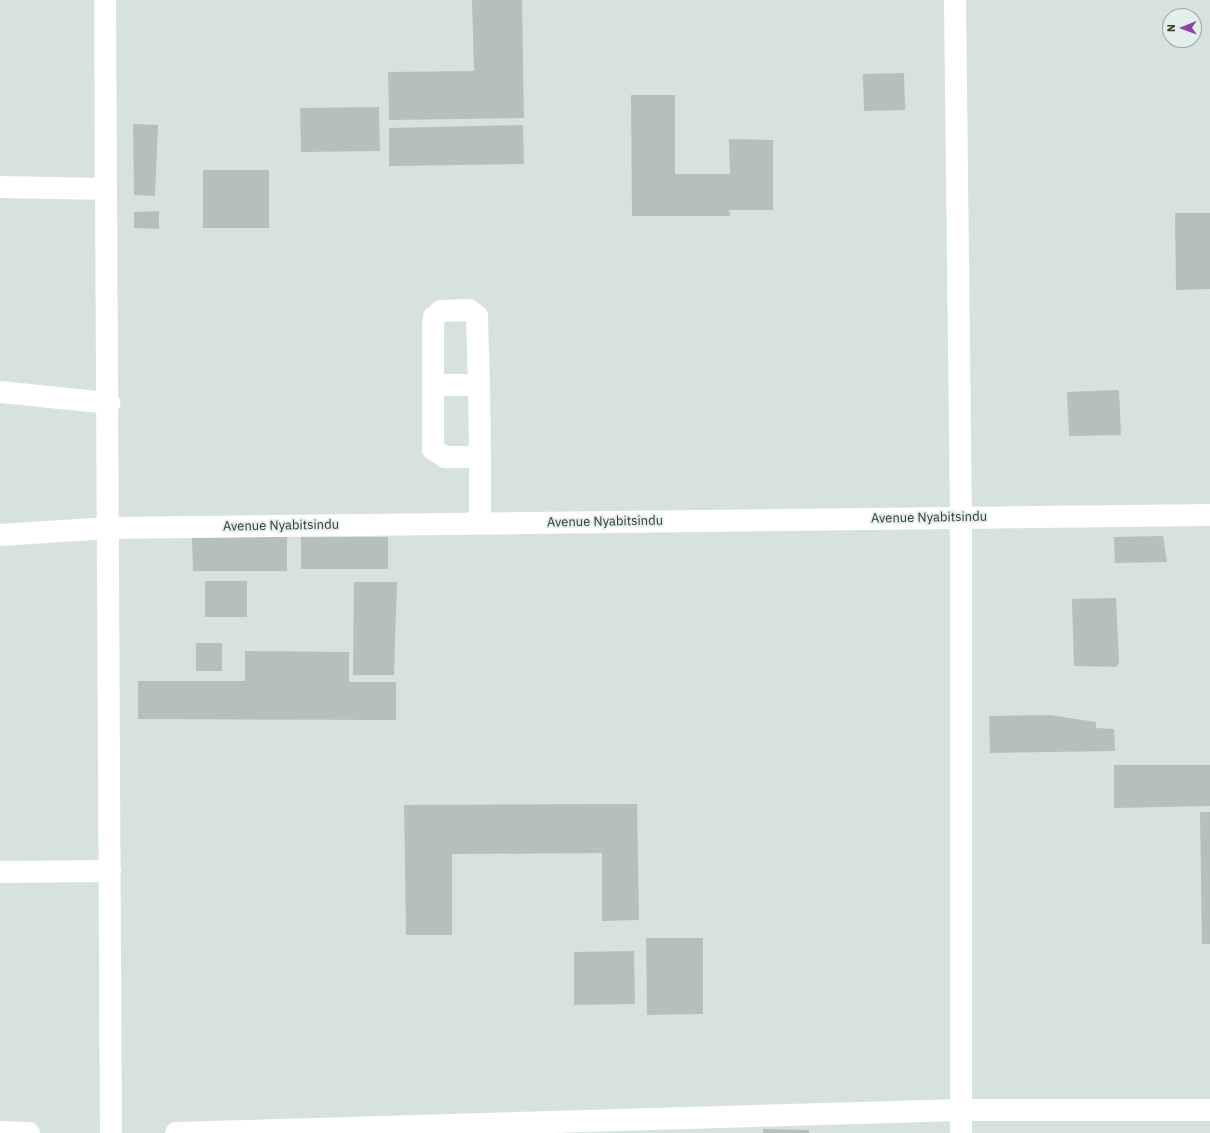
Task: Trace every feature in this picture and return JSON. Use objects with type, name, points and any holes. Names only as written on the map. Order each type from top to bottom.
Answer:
[{"type":"street","points":[[105,0],[109,528],[111,1133]]},
{"type":"street","points":[[955,0],[961,517],[961,1133]]},
{"type":"street","points":[[0,188],[106,189]]},
{"type":"street","points":[[480,457],[445,457],[433,449],[434,318],[441,312],[469,310],[477,316],[479,385],[480,457],[480,524]]},
{"type":"street","points":[[433,385],[479,385]]},
{"type":"street","points":[[0,392],[108,403]]},
{"type":"street","name":"Avenue Nyabitsindu","points":[[0,535],[109,528],[1210,514]]},
{"type":"street","points":[[0,872],[110,871]]},
{"type":"street","points":[[176,1133],[962,1110],[1210,1110]]},
{"type":"street","points":[[0,1132],[29,1133]]},
{"type":"building","points":[[472,0],[522,0],[524,118],[389,120],[388,72],[474,71]]},
{"type":"building","points":[[904,73],[905,110],[864,111],[863,74]]},
{"type":"building","points":[[631,95],[675,95],[675,174],[730,174],[729,139],[773,140],[773,210],[729,210],[730,216],[632,216]]},
{"type":"building","points":[[379,107],[380,151],[301,152],[300,108]]},
{"type":"building","points":[[133,124],[158,125],[155,196],[134,195]]},
{"type":"building","points":[[523,125],[524,164],[389,166],[389,128]]},
{"type":"building","points":[[203,170],[269,170],[269,228],[203,228]]},
{"type":"building","points":[[159,211],[159,229],[134,228],[134,212]]},
{"type":"building","points":[[1175,213],[1210,213],[1210,289],[1176,290]]},
{"type":"building","points":[[1119,390],[1121,435],[1069,436],[1067,392]]},
{"type":"building","points":[[192,536],[287,537],[287,571],[193,571]]},
{"type":"building","points":[[1163,536],[1167,562],[1115,563],[1114,537]]},
{"type":"building","points":[[301,537],[388,537],[388,569],[301,569]]},
{"type":"building","points":[[205,581],[247,581],[247,617],[205,617]]},
{"type":"building","points":[[354,582],[397,582],[394,675],[353,675]]},
{"type":"building","points":[[1116,598],[1119,663],[1116,667],[1074,666],[1072,599]]},
{"type":"building","points":[[196,643],[222,643],[222,671],[196,671]]},
{"type":"building","points":[[245,651],[349,652],[349,682],[396,682],[396,720],[138,719],[138,681],[245,681]]},
{"type":"building","points":[[1050,715],[1096,722],[1096,728],[1114,729],[1115,751],[990,753],[989,716]]},
{"type":"building","points":[[1114,765],[1210,765],[1210,806],[1114,808]]},
{"type":"building","points":[[637,804],[639,920],[602,921],[602,853],[452,854],[452,935],[406,935],[404,805]]},
{"type":"building","points":[[1200,812],[1210,812],[1210,944],[1202,944]]},
{"type":"building","points":[[646,938],[703,938],[703,1014],[647,1015]]},
{"type":"building","points":[[634,951],[635,1004],[574,1005],[574,952]]},
{"type":"building","points":[[763,1129],[809,1130],[809,1133],[763,1133]]}]
